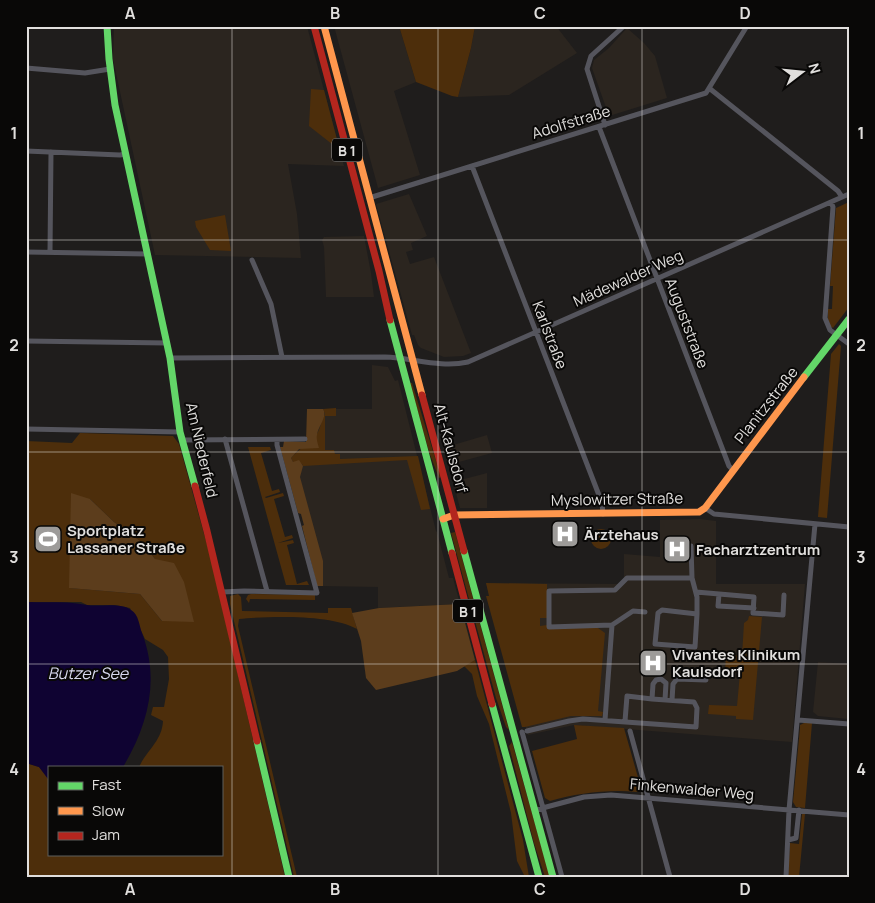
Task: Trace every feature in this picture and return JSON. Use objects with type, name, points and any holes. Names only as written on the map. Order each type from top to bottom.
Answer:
[{"type":"main road","name":"Am Niederfeld","points":[[107,26],[110,69],[116,105],[170,358],[181,436],[222,592],[289,877]]},
{"type":"main road","name":"Alt-Kaulsdorf","points":[[314,26],[379,271],[399,357],[539,877]]},
{"type":"main road","name":"Alt-Kaulsdorf","points":[[324,26],[412,359],[553,877]]},
{"type":"main road","name":"Planitzstraße","points":[[705,508],[849,319]]},
{"type":"main road","name":"Myslowitzer Straße","points":[[443,519],[454,515],[699,512],[705,508]]},
{"type":"street","points":[[605,125],[587,64],[593,54],[624,26]]},
{"type":"street","points":[[747,26],[709,88],[839,192],[842,197]]},
{"type":"street","points":[[26,68],[85,73],[110,69]]},
{"type":"street","name":"Adolfstraße","points":[[369,198],[706,93],[709,88]]},
{"type":"street","name":"Auguststraße","points":[[599,127],[728,464],[733,470]]},
{"type":"street","points":[[26,151],[126,154]]},
{"type":"street","points":[[50,252],[51,152]]},
{"type":"street","name":"Karlstraße","points":[[472,166],[602,503],[603,514]]},
{"type":"street","name":"Mädewalder Weg","points":[[170,358],[399,357],[443,364],[463,363],[536,333],[849,194]]},
{"type":"street","points":[[831,202],[833,207],[825,318],[828,326],[849,344]]},
{"type":"street","points":[[26,252],[148,254]]},
{"type":"street","points":[[252,260],[271,304],[282,357]]},
{"type":"street","points":[[26,341],[167,343]]},
{"type":"street","points":[[26,429],[226,439],[305,439]]},
{"type":"street","points":[[226,439],[267,591]]},
{"type":"street","points":[[222,592],[318,593],[277,440]]},
{"type":"street","name":"Myslowitzer Straße","points":[[705,508],[714,514],[849,527]]},
{"type":"street","points":[[786,877],[789,810],[815,524]]},
{"type":"street","points":[[658,613],[656,644],[695,647],[697,614],[696,592],[692,578],[691,546]]},
{"type":"street","points":[[692,578],[637,577],[628,578],[615,590],[549,591],[549,627],[612,625],[633,611],[658,613],[662,610],[697,614]]},
{"type":"street","points":[[696,592],[754,597],[753,613],[783,615],[784,595]]},
{"type":"street","points":[[719,594],[718,606],[754,608]]},
{"type":"street","points":[[605,720],[612,625]]},
{"type":"street","points":[[652,699],[653,684],[656,680],[660,679],[664,680],[666,684],[665,700]]},
{"type":"street","points":[[672,700],[673,684],[677,679],[706,680]]},
{"type":"street","points":[[562,877],[524,731],[569,721],[605,720],[696,727],[697,709],[694,702],[627,696],[625,721]]},
{"type":"street","points":[[798,720],[849,724]]},
{"type":"street","points":[[630,731],[670,877]]},
{"type":"street","name":"Finkenwalder Weg","points":[[534,810],[584,797],[611,795],[849,815]]},
{"type":"street","points":[[788,840],[796,838],[799,810]]},
{"type":"shaded area","points":[[114,26],[307,26],[344,166],[288,164],[297,214],[301,258],[155,255],[113,59]]},
{"type":"shaded area","points":[[334,26],[384,26],[389,29],[399,26],[416,82],[394,91],[420,175],[378,188]]},
{"type":"shaded area","points":[[399,26],[475,26],[458,97],[416,82]]},
{"type":"shaded area","points":[[475,26],[556,26],[577,53],[509,95],[458,97]]},
{"type":"shaded area","points":[[627,28],[655,56],[667,98],[609,116],[592,68],[594,60],[609,48]]},
{"type":"shaded area","points":[[311,89],[324,90],[339,147],[337,148],[309,126]]},
{"type":"shaded area","points":[[409,194],[427,236],[411,243],[413,250],[406,252],[410,264],[434,257],[471,353],[463,356],[444,357],[421,348],[414,335],[412,335],[376,204]]},
{"type":"shaded area","points":[[849,202],[849,307],[833,328],[830,326],[828,319],[828,309],[832,309],[833,286],[830,286],[836,208]]},
{"type":"shaded area","points":[[225,215],[231,251],[210,250],[196,227],[195,221]]},
{"type":"shaded area","points":[[364,236],[374,297],[326,297],[324,247],[322,240],[324,237]]},
{"type":"shaded area","points":[[839,344],[841,346],[827,518],[818,517],[831,354]]},
{"type":"shaded area","points":[[372,365],[388,367],[395,381],[398,380],[449,578],[453,578],[460,604],[378,608],[378,587],[320,586],[283,447],[319,447],[307,436],[307,409],[372,409]]},
{"type":"shaded area","points":[[410,383],[412,383],[441,477],[439,478],[429,452]]},
{"type":"shaded area","points":[[336,408],[336,416],[325,416],[325,450],[334,450],[335,454],[340,454],[340,459],[418,456],[430,509],[421,510],[407,460],[303,466],[293,462],[291,458],[317,435],[325,414],[323,409]]},
{"type":"shaded area","points":[[307,409],[323,409],[324,412],[324,418],[317,437],[319,448],[299,449],[291,458],[293,462],[299,460],[303,466],[300,477],[323,561],[323,586],[317,586],[302,526],[304,525],[301,514],[298,513],[280,447],[283,447],[284,441],[306,442]]},
{"type":"shaded area","points":[[80,433],[173,436],[179,444],[211,559],[285,877],[26,877],[26,763],[39,767],[48,777],[48,856],[222,856],[222,766],[140,766],[157,740],[162,728],[163,721],[151,715],[153,707],[164,707],[169,679],[168,657],[163,650],[145,639],[130,608],[115,605],[87,605],[81,602],[26,602],[26,441],[72,443]],"holes":[[[90,499],[114,522],[143,543],[155,559],[193,621],[162,621],[140,594],[70,588]]]},
{"type":"shaded area","points":[[487,435],[492,453],[448,465],[443,448]]},
{"type":"shaded area","points":[[248,447],[270,447],[271,450],[261,453],[272,491],[279,489],[280,492],[265,497],[283,493],[284,496],[274,499],[285,537],[292,535],[293,538],[278,543],[293,540],[294,543],[287,545],[297,584],[307,581],[309,585],[286,585]]},
{"type":"shaded area","points":[[487,473],[487,508],[460,508],[453,482]]},
{"type":"shaded area","points":[[71,493],[90,499],[114,522],[143,543],[155,559],[174,563],[184,582],[194,622],[162,621],[140,594],[69,588]]},
{"type":"shaded area","name":"Vivantes Klinikum Kaulsdorf","points":[[700,519],[716,521],[716,584],[805,584],[792,742],[574,725],[528,735],[486,583],[624,584],[624,554],[660,557],[660,520]]},
{"type":"shaded area","points":[[601,529],[608,532],[611,539],[608,546],[601,549],[594,546],[591,539],[594,532]]},
{"type":"shaded area","points":[[455,532],[509,730],[506,727],[496,698],[451,533]]},
{"type":"shaded area","points":[[486,583],[547,584],[547,618],[540,618],[540,626],[547,625],[547,628],[598,628],[605,633],[598,711],[603,712],[602,716],[571,716],[522,727],[486,596],[489,596]]},
{"type":"shaded area","points":[[238,594],[241,597],[242,611],[328,613],[328,608],[351,608],[357,629],[346,624],[316,618],[266,617],[239,619],[238,626],[297,877],[294,877],[230,604],[230,596]]},
{"type":"shaded area","points":[[251,594],[315,595],[315,600],[250,599],[249,603],[246,599]]},
{"type":"shaded area","points":[[460,604],[475,660],[457,671],[376,690],[366,678],[361,641],[352,613],[379,608]]},
{"type":"shaded area","points":[[749,616],[762,617],[753,720],[736,719],[736,716],[708,714],[709,705],[737,706],[740,673],[725,672],[726,654],[742,656],[744,623],[748,620]]},
{"type":"shaded area","points":[[475,660],[523,840],[529,877],[525,877],[517,861],[511,813],[489,724],[477,696],[472,674],[464,666]]},
{"type":"shaded area","points":[[818,662],[849,664],[848,719],[818,716],[813,712]]},
{"type":"shaded area","points":[[812,723],[805,808],[796,807],[793,802],[800,725]]},
{"type":"shaded area","points":[[574,725],[624,728],[641,788],[637,792],[594,792],[550,801],[545,798],[532,751],[577,739]]},
{"type":"shaded area","points":[[512,742],[550,877],[545,877],[534,843],[509,746]]},
{"type":"shaded area","points":[[802,814],[805,814],[799,877],[788,877],[790,843],[799,844]]},
{"type":"water","name":"Butzer See","points":[[26,602],[116,605],[131,610],[138,620],[147,651],[150,685],[145,719],[124,766],[48,766],[48,779],[39,767],[26,763]]},
{"type":"traffic: fast","points":[[107,26],[115,105],[170,358],[180,432],[195,486]]},
{"type":"traffic: fast","points":[[804,377],[849,319]]},
{"type":"traffic: fast","points":[[390,320],[452,553]]},
{"type":"traffic: fast","points":[[464,551],[553,877]]},
{"type":"traffic: fast","points":[[492,704],[539,877]]},
{"type":"traffic: fast","points":[[257,741],[289,877]]},
{"type":"traffic: slow","points":[[324,26],[422,395]]},
{"type":"traffic: slow","points":[[443,519],[454,515],[699,512],[705,508],[804,377]]},
{"type":"traffic: jam","points":[[314,26],[379,271],[390,320]]},
{"type":"traffic: jam","points":[[422,395],[464,551]]},
{"type":"traffic: jam","points":[[195,486],[257,741]]},
{"type":"traffic: jam","points":[[452,553],[492,704]]},
{"type":"place","name":"Ärztehaus","points":[[565,534]]},
{"type":"place","name":"Sportplatz Lassaner Straße","points":[[48,539]]},
{"type":"place","name":"Facharztzentrum","points":[[677,549]]},
{"type":"place","name":"Vivantes Klinikum Kaulsdorf","points":[[653,663]]}]
